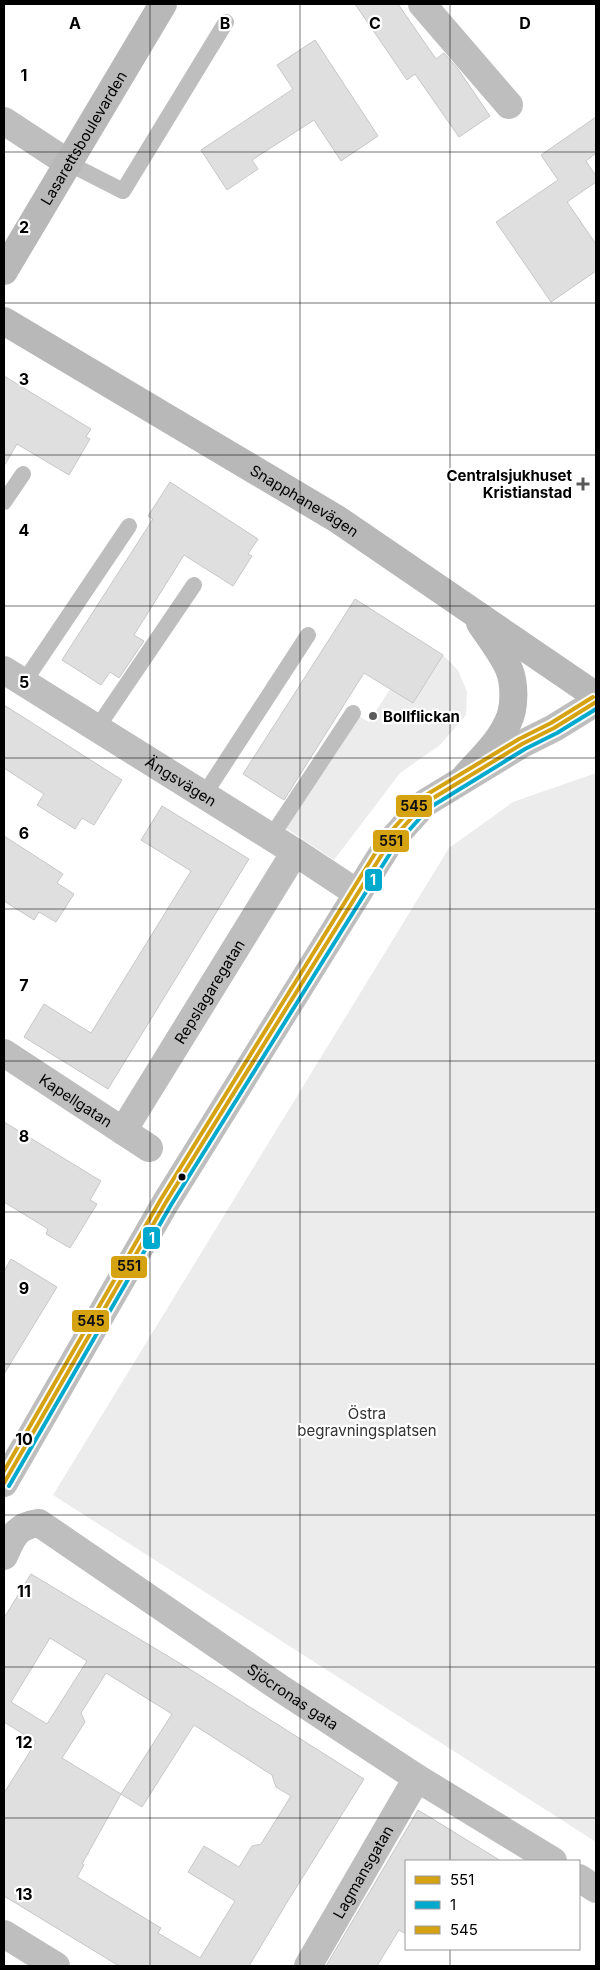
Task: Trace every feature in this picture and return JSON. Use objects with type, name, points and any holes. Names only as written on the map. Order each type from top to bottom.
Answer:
[{"type":"main road","name":"Lasarettsboulevarden","points":[[4,271],[163,4]]},
{"type":"main road","name":"Snapphanevägen","points":[[4,321],[337,519],[596,696]]},
{"type":"main road","points":[[465,778],[493,744],[508,722],[514,695],[510,671],[472,612]]},
{"type":"street","points":[[422,4],[509,105]]},
{"type":"street","points":[[4,121],[68,163]]},
{"type":"street","name":"Ängsvägen","points":[[14,676],[295,852],[357,893]]},
{"type":"street","points":[[4,1483],[166,1202],[388,843],[425,803],[596,702]]},
{"type":"street","name":"Repslagaregatan","points":[[123,1131],[295,852]]},
{"type":"street","name":"Kapellgatan","points":[[4,1053],[149,1148]]},
{"type":"street","name":"Sjöcronas gata","points":[[4,1556],[13,1535],[26,1524],[39,1523],[280,1688],[417,1778],[551,1860]]},
{"type":"street","name":"Lagmansgatan","points":[[308,1966],[417,1778]]},
{"type":"street","points":[[580,1879],[596,1889]]},
{"type":"street","points":[[4,1934],[56,1966]]},
{"type":"lane","points":[[68,163],[123,191],[226,22]]},
{"type":"lane","points":[[4,502],[23,474]]},
{"type":"lane","points":[[14,676],[129,526]]},
{"type":"lane","points":[[97,728],[194,585]]},
{"type":"lane","points":[[204,795],[308,635]]},
{"type":"lane","points":[[272,838],[354,713]]},
{"type":"green space","points":[[443,655],[458,670],[467,692],[466,715],[440,745],[400,773],[334,860],[281,825],[353,713],[369,722],[390,689],[413,703]]},
{"type":"green space","name":"Östra begravningsplatsen","points":[[596,773],[596,1842],[53,1495],[449,848],[513,802]]},
{"type":"building","points":[[355,4],[398,4],[436,59],[444,53],[458,69],[490,116],[459,137],[415,74],[407,80]]},
{"type":"building","points":[[315,40],[378,136],[341,161],[314,120],[252,160],[258,169],[227,190],[201,150],[293,89],[277,65]]},
{"type":"building","points":[[596,117],[596,153],[586,161],[596,176],[596,182],[567,202],[596,244],[596,271],[551,302],[496,222],[558,180],[541,155]]},
{"type":"building","points":[[4,376],[91,429],[86,437],[90,439],[69,475],[17,444],[4,466]]},
{"type":"building","points":[[170,482],[258,539],[248,554],[252,556],[233,586],[184,555],[134,635],[144,641],[119,678],[110,672],[101,685],[62,660],[153,519],[148,516]]},
{"type":"building","points":[[355,599],[443,655],[413,703],[364,673],[284,800],[243,774]]},
{"type":"building","points":[[4,705],[122,780],[94,825],[82,818],[75,829],[37,805],[44,794],[4,768]]},
{"type":"building","points":[[162,806],[249,859],[108,1089],[24,1037],[44,1004],[91,1033],[191,871],[141,840]]},
{"type":"building","points":[[4,836],[63,874],[57,883],[74,894],[56,922],[39,912],[34,920],[4,901]]},
{"type":"building","points":[[4,1122],[101,1181],[90,1200],[97,1204],[70,1248],[46,1234],[48,1229],[4,1202]]},
{"type":"building","points":[[11,1259],[57,1287],[4,1374],[4,1271]]},
{"type":"building","points":[[31,1574],[196,1673],[364,1779],[249,1966],[119,1966],[4,1896],[4,1793],[36,1742],[4,1722],[4,1618]],"holes":[[[50,1638],[87,1661],[47,1724],[11,1702]],[[106,1673],[172,1714],[121,1794],[62,1758],[85,1722],[81,1713]],[[194,1725],[272,1775],[276,1787],[291,1796],[261,1844],[252,1846],[239,1867],[204,1846],[188,1872],[235,1901],[200,1958],[158,1933],[161,1928],[77,1877],[84,1865],[82,1864],[121,1794],[142,1807]]]},
{"type":"building","points":[[418,1810],[499,1860],[405,1860],[405,1933],[399,1930],[377,1966],[326,1966]]},
{"type":"transit line","name":"545","points":[[4,1471],[161,1199],[384,839],[421,798],[593,697]]},
{"type":"transit line","name":"551","points":[[4,1483],[166,1202],[389,843],[425,803],[596,702]]},
{"type":"transit line","name":"1","points":[[9,1486],[171,1205],[394,847],[429,808],[525,749],[557,733],[596,709]]},
{"type":"place","name":"Centralsjukhuset Kristianstad","points":[[583,484]]},
{"type":"place","name":"Bollflickan","points":[[373,716]]}]
